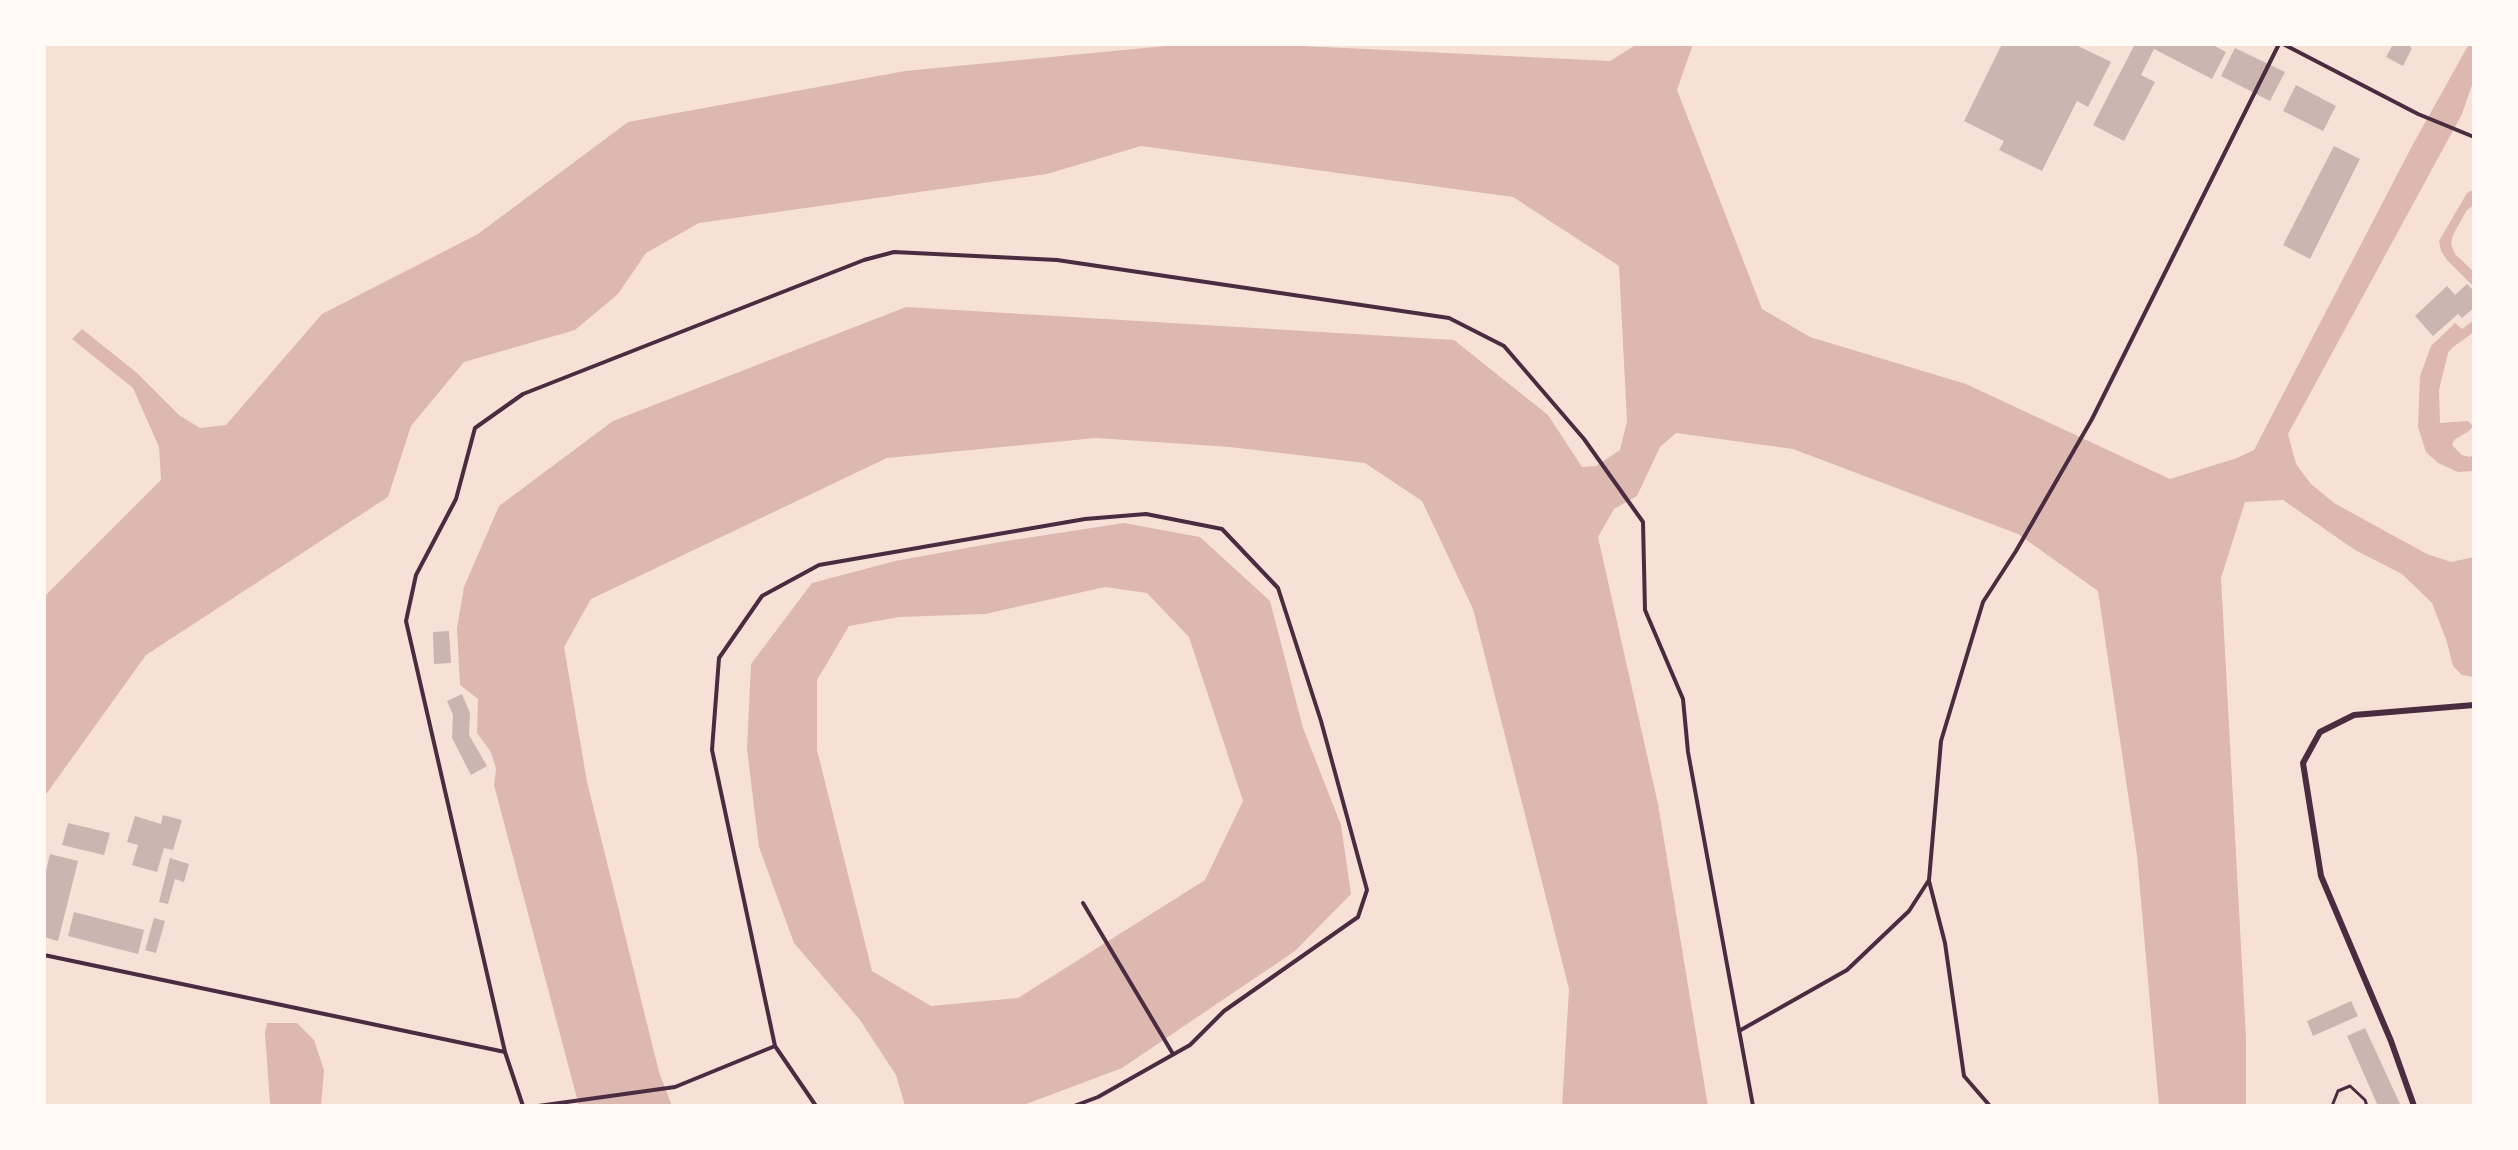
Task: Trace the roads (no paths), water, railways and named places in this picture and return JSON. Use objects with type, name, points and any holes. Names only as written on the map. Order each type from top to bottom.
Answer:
[{"type":"street","points":[[2414,1106],[2391,1041],[2321,876],[2303,763],[2320,732],[2354,715],[2474,705]]},
{"type":"lane","points":[[1990,1106],[1964,1076],[1945,943],[1929,880],[1941,741],[1983,602],[2092,419],[2281,44],[2418,114],[2474,137]]},
{"type":"lane","points":[[523,1106],[505,1052],[406,621],[416,575],[456,499],[475,428],[523,394],[864,260],[894,252],[1057,260],[1449,318],[1504,346],[1584,439],[1643,522],[1645,610],[1683,699],[1688,752],[1753,1106]]},
{"type":"lane","points":[[816,1106],[775,1046],[712,750],[719,658],[762,596],[819,565],[1085,519],[1146,514],[1222,529],[1278,588],[1321,721],[1367,890],[1358,917],[1224,1011],[1190,1045],[1098,1097],[1074,1106]]},
{"type":"lane","points":[[1739,1031],[1847,970],[1909,911],[1929,880]]},
{"type":"lane","points":[[1083,903],[1173,1054]]},
{"type":"lane","points":[[44,955],[505,1052]]},
{"type":"lane","points":[[538,1106],[675,1087],[775,1046]]}]
